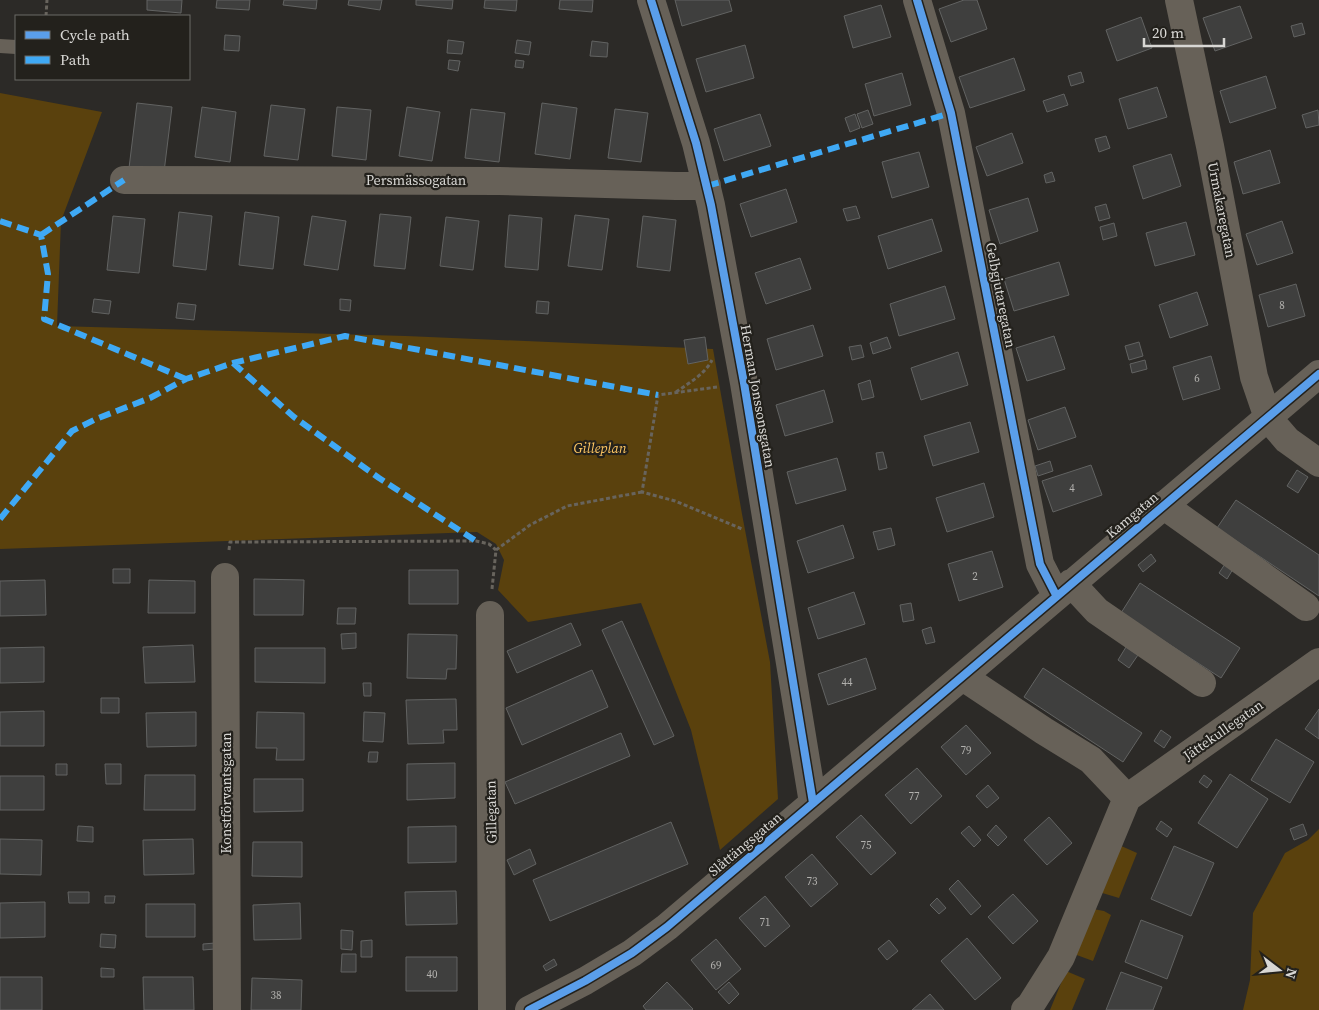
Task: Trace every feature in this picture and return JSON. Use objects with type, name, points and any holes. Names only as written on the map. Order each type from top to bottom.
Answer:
[{"type":"street","name":"Herman Jonssonsgatan","points":[[651,0],[669,54],[707,186],[744,383],[812,803]]},
{"type":"street","name":"Gelbgjutaregatan","points":[[916,0],[951,113],[1040,564],[1064,589]]},
{"type":"street","name":"Urmakaregatan","points":[[1179,0],[1212,152],[1254,377],[1268,418]]},
{"type":"street","name":"Persmässogatan","points":[[124,180],[489,180],[707,186]]},
{"type":"street","name":"Kamgatan","points":[[963,677],[1064,589],[1319,374]]},
{"type":"street","points":[[1268,418],[1286,440],[1319,463]]},
{"type":"street","name":"Kamgatan","points":[[1163,505],[1306,607]]},
{"type":"street","name":"Konstförvantsgatan","points":[[225,577],[227,1010]]},
{"type":"street","points":[[1064,589],[1202,683]]},
{"type":"street","name":"Gillegatan","points":[[490,615],[492,1010]]},
{"type":"street","name":"Jättekullegatan","points":[[1127,798],[1319,662]]},
{"type":"street","points":[[963,677],[1091,760],[1127,798],[1061,957],[1029,1009]]},
{"type":"street","name":"Slåttängsgatan","points":[[529,1010],[584,981],[632,952],[667,926],[963,677]]},
{"type":"lane","points":[[0,46],[15,47]]},
{"type":"path","points":[[46,15],[47,0]]},
{"type":"path","points":[[676,393],[709,366],[720,346],[735,339]]},
{"type":"path","points":[[642,492],[658,395],[744,383]]},
{"type":"path","points":[[490,615],[496,550],[530,525],[567,506],[642,492],[674,501],[749,532],[769,533]]},
{"type":"path","points":[[225,577],[230,542],[476,541],[488,544],[496,550]]},
{"type":"green space","name":"Gilleplan","points":[[0,93],[102,112],[61,221],[57,326],[406,336],[713,349],[770,662],[778,799],[720,850],[691,730],[641,603],[528,622],[498,590],[504,560],[496,544],[477,532],[0,549]]},
{"type":"green space","points":[[1319,829],[1319,1010],[1243,1010],[1250,980],[1253,913],[1285,853],[1308,840]]},
{"type":"green space","points":[[1119,845],[1137,853],[1119,898],[1099,892]]},
{"type":"green space","points":[[1093,909],[1104,911],[1111,915],[1093,961],[1074,954]]},
{"type":"green space","points":[[1066,971],[1085,979],[1072,1010],[1050,1010]]},
{"type":"building","points":[[147,0],[182,0],[181,13],[147,10]]},
{"type":"building","points":[[217,0],[250,0],[249,10],[216,8]]},
{"type":"building","points":[[284,0],[317,0],[316,9],[283,5]]},
{"type":"building","points":[[349,0],[382,0],[380,10],[348,5]]},
{"type":"building","points":[[416,0],[453,0],[452,9],[416,5]]},
{"type":"building","points":[[485,0],[517,0],[516,11],[484,8]]},
{"type":"building","points":[[560,0],[593,0],[592,12],[559,9]]},
{"type":"building","points":[[675,0],[729,0],[732,11],[682,26]]},
{"type":"building","points":[[964,0],[977,0],[987,29],[951,42],[939,9]]},
{"type":"building","points":[[881,5],[891,37],[853,48],[844,16]]},
{"type":"building","points":[[1240,6],[1252,38],[1215,51],[1203,18]]},
{"type":"building","points":[[1141,17],[1152,48],[1117,61],[1106,30]]},
{"type":"building","points":[[1302,23],[1305,34],[1294,37],[1291,26]]},
{"type":"building","points":[[225,35],[240,36],[239,51],[224,50]]},
{"type":"building","points":[[448,40],[464,42],[462,54],[447,53]]},
{"type":"building","points":[[517,40],[531,42],[529,55],[515,53]]},
{"type":"building","points":[[592,41],[608,43],[607,57],[590,56]]},
{"type":"building","points":[[745,45],[754,78],[706,92],[696,59]]},
{"type":"building","points":[[1014,58],[1025,90],[970,108],[959,77]]},
{"type":"building","points":[[449,60],[460,61],[458,71],[448,69]]},
{"type":"building","points":[[516,60],[524,61],[523,68],[515,67]]},
{"type":"building","points":[[1081,72],[1084,82],[1071,86],[1068,76]]},
{"type":"building","points":[[902,73],[911,105],[874,116],[865,84]]},
{"type":"building","points":[[1266,76],[1276,108],[1230,123],[1220,91]]},
{"type":"building","points":[[1157,87],[1167,117],[1128,129],[1119,99]]},
{"type":"building","points":[[1064,94],[1068,105],[1047,112],[1043,101]]},
{"type":"building","points":[[137,103],[172,107],[164,172],[129,168]]},
{"type":"building","points":[[542,103],[577,108],[570,159],[535,154]]},
{"type":"building","points":[[271,105],[305,109],[298,160],[264,156]]},
{"type":"building","points":[[202,107],[236,112],[230,162],[195,157]]},
{"type":"building","points":[[337,107],[371,110],[366,160],[332,156]]},
{"type":"building","points":[[407,107],[440,112],[432,161],[399,156]]},
{"type":"building","points":[[471,109],[505,113],[499,162],[465,158]]},
{"type":"building","points":[[615,109],[648,113],[641,162],[608,158]]},
{"type":"building","points":[[868,110],[873,124],[862,128],[857,114]]},
{"type":"building","points":[[1318,110],[1319,125],[1306,128],[1302,115]]},
{"type":"building","points":[[760,114],[771,146],[724,161],[714,129]]},
{"type":"building","points":[[855,114],[860,128],[850,132],[845,118]]},
{"type":"building","points":[[1012,133],[1023,163],[987,176],[976,147]]},
{"type":"building","points":[[1106,136],[1110,148],[1099,152],[1095,139]]},
{"type":"building","points":[[1270,150],[1280,183],[1243,194],[1234,162]]},
{"type":"building","points":[[919,152],[929,187],[892,198],[882,162]]},
{"type":"building","points":[[1171,154],[1181,186],[1143,199],[1133,166]]},
{"type":"building","points":[[1052,172],[1055,181],[1046,183],[1044,175]]},
{"type":"building","points":[[786,189],[797,222],[751,237],[740,204]]},
{"type":"building","points":[[1028,198],[1038,231],[1000,244],[989,210]]},
{"type":"building","points":[[1106,204],[1110,218],[1099,221],[1095,207]]},
{"type":"building","points":[[856,206],[860,218],[847,221],[843,209]]},
{"type":"building","points":[[179,212],[212,216],[206,270],[173,266]]},
{"type":"building","points":[[245,212],[279,217],[273,269],[239,265]]},
{"type":"building","points":[[380,214],[411,217],[405,269],[374,266]]},
{"type":"building","points":[[509,215],[542,218],[538,270],[505,267]]},
{"type":"building","points":[[575,215],[609,219],[602,270],[568,266]]},
{"type":"building","points":[[113,216],[145,219],[139,273],[107,270]]},
{"type":"building","points":[[312,216],[346,221],[338,270],[304,265]]},
{"type":"building","points":[[643,216],[676,220],[670,271],[637,267]]},
{"type":"building","points":[[446,217],[479,221],[473,270],[440,266]]},
{"type":"building","points":[[932,219],[942,251],[888,269],[878,236]]},
{"type":"building","points":[[1282,221],[1293,253],[1257,265],[1246,234]]},
{"type":"building","points":[[1186,222],[1195,255],[1155,266],[1146,233]]},
{"type":"building","points":[[1114,223],[1117,236],[1103,240],[1100,227]]},
{"type":"building","points":[[800,258],[811,289],[766,304],[755,273]]},
{"type":"building","points":[[1059,262],[1069,295],[1014,311],[1004,279]]},
{"type":"building","points":[[1296,284],[1305,316],[1268,327],[1259,295]]},
{"type":"building","points":[[945,286],[955,319],[899,336],[890,304]]},
{"type":"building","points":[[1197,292],[1208,325],[1170,338],[1159,305]]},
{"type":"building","points":[[94,299],[111,301],[109,314],[92,312]]},
{"type":"building","points":[[340,299],[351,300],[350,311],[340,310]]},
{"type":"building","points":[[537,301],[549,302],[548,314],[536,313]]},
{"type":"building","points":[[178,303],[196,305],[194,320],[176,318]]},
{"type":"building","points":[[813,325],[823,356],[776,370],[767,339]]},
{"type":"building","points":[[1054,336],[1065,369],[1027,381],[1016,348]]},
{"type":"building","points":[[705,337],[708,360],[688,364],[684,340]]},
{"type":"building","points":[[887,337],[891,348],[873,354],[870,343]]},
{"type":"building","points":[[1139,342],[1143,356],[1129,360],[1125,346]]},
{"type":"building","points":[[861,345],[864,357],[852,360],[849,347]]},
{"type":"building","points":[[958,352],[968,385],[921,400],[911,368]]},
{"type":"building","points":[[1211,356],[1220,389],[1183,400],[1173,367]]},
{"type":"building","points":[[1145,360],[1147,369],[1132,373],[1130,364]]},
{"type":"building","points":[[870,380],[874,397],[862,400],[858,384]]},
{"type":"building","points":[[824,390],[833,422],[785,436],[776,405]]},
{"type":"building","points":[[1065,407],[1076,437],[1038,450],[1028,420]]},
{"type":"building","points":[[970,422],[979,452],[933,466],[924,436]]},
{"type":"building","points":[[883,452],[887,468],[879,470],[876,453]]},
{"type":"building","points":[[837,458],[846,490],[796,504],[787,472]]},
{"type":"building","points":[[1050,461],[1053,471],[1038,476],[1035,466]]},
{"type":"building","points":[[1091,465],[1102,495],[1053,512],[1042,481]]},
{"type":"building","points":[[1297,470],[1308,477],[1298,493],[1287,486]]},
{"type":"building","points":[[984,483],[994,517],[947,532],[936,498]]},
{"type":"building","points":[[1236,500],[1319,555],[1319,596],[1217,528]]},
{"type":"building","points":[[843,525],[854,558],[808,573],[797,541]]},
{"type":"building","points":[[891,528],[895,545],[878,550],[873,532]]},
{"type":"building","points":[[992,551],[1003,587],[959,601],[948,564]]},
{"type":"building","points":[[1151,554],[1156,561],[1143,572],[1138,565]]},
{"type":"building","points":[[1225,564],[1233,569],[1227,579],[1219,573]]},
{"type":"building","points":[[113,569],[130,569],[130,583],[113,583]]},
{"type":"building","points":[[409,570],[458,570],[458,604],[409,604]]},
{"type":"building","points":[[254,579],[304,580],[303,615],[254,615]]},
{"type":"building","points":[[45,580],[46,615],[0,616],[0,581]]},
{"type":"building","points":[[149,580],[195,581],[195,613],[148,613]]},
{"type":"building","points":[[1140,583],[1240,648],[1221,678],[1121,613]]},
{"type":"building","points":[[854,592],[865,624],[818,639],[808,608]]},
{"type":"building","points":[[911,603],[914,620],[903,622],[900,605]]},
{"type":"building","points":[[338,608],[356,608],[355,624],[337,624]]},
{"type":"building","points":[[622,621],[674,736],[654,745],[602,630]]},
{"type":"building","points":[[571,623],[581,645],[517,673],[507,651]]},
{"type":"building","points":[[931,627],[935,642],[926,644],[922,630]]},
{"type":"building","points":[[356,633],[356,648],[342,649],[341,634]]},
{"type":"building","points":[[408,634],[457,635],[456,669],[447,669],[446,679],[407,678]]},
{"type":"building","points":[[193,645],[195,682],[145,683],[143,647]]},
{"type":"building","points":[[44,647],[44,682],[0,683],[0,648]]},
{"type":"building","points":[[1126,647],[1138,655],[1129,668],[1118,660]]},
{"type":"building","points":[[255,648],[325,648],[325,683],[255,682]]},
{"type":"building","points":[[866,658],[876,689],[828,705],[818,674]]},
{"type":"building","points":[[1043,668],[1142,733],[1123,762],[1024,697]]},
{"type":"building","points":[[592,670],[608,707],[522,745],[506,708]]},
{"type":"building","points":[[363,683],[371,683],[371,696],[364,696]]},
{"type":"building","points":[[101,698],[119,698],[119,713],[101,713]]},
{"type":"building","points":[[456,699],[457,730],[443,730],[444,743],[408,744],[406,700]]},
{"type":"building","points":[[1319,709],[1319,739],[1305,729]]},
{"type":"building","points":[[44,711],[44,746],[0,746],[0,712]]},
{"type":"building","points":[[196,712],[196,746],[147,747],[146,713]]},
{"type":"building","points":[[257,712],[304,713],[304,760],[276,760],[277,748],[256,748]]},
{"type":"building","points":[[364,712],[385,713],[383,742],[363,741]]},
{"type":"building","points":[[966,725],[991,753],[966,775],[941,747]]},
{"type":"building","points":[[1161,730],[1171,737],[1164,748],[1154,741]]},
{"type":"building","points":[[621,733],[630,756],[515,804],[505,782]]},
{"type":"building","points":[[1276,739],[1314,762],[1290,803],[1251,780]]},
{"type":"building","points":[[369,752],[378,752],[377,762],[368,762]]},
{"type":"building","points":[[455,763],[455,798],[407,800],[407,764]]},
{"type":"building","points":[[56,764],[67,764],[67,775],[56,775]]},
{"type":"building","points":[[105,764],[121,764],[121,784],[106,784]]},
{"type":"building","points":[[917,768],[942,796],[911,824],[885,795]]},
{"type":"building","points":[[1230,774],[1268,799],[1237,848],[1198,823]]},
{"type":"building","points":[[145,775],[195,775],[195,810],[144,810]]},
{"type":"building","points":[[1204,775],[1212,781],[1207,788],[1199,782]]},
{"type":"building","points":[[0,776],[44,776],[44,810],[0,810]]},
{"type":"building","points":[[254,779],[303,779],[303,811],[254,812]]},
{"type":"building","points":[[988,785],[999,798],[987,808],[976,796]]},
{"type":"building","points":[[861,815],[896,853],[871,875],[836,837]]},
{"type":"building","points":[[1049,817],[1072,843],[1047,865],[1024,840]]},
{"type":"building","points":[[1161,821],[1172,829],[1167,837],[1156,829]]},
{"type":"building","points":[[671,822],[688,864],[550,921],[533,880]]},
{"type":"building","points":[[1303,824],[1307,835],[1294,840],[1290,829]]},
{"type":"building","points":[[996,825],[1007,837],[998,846],[987,835]]},
{"type":"building","points":[[78,826],[93,827],[93,842],[77,841]]},
{"type":"building","points":[[456,826],[456,862],[408,863],[408,827]]},
{"type":"building","points":[[969,826],[981,840],[974,847],[961,833]]},
{"type":"building","points":[[0,839],[42,840],[41,875],[0,874]]},
{"type":"building","points":[[193,839],[194,874],[144,875],[143,840]]},
{"type":"building","points":[[253,842],[302,842],[302,877],[252,876]]},
{"type":"building","points":[[1174,846],[1214,863],[1191,916],[1151,899]]},
{"type":"building","points":[[530,849],[536,864],[514,875],[507,860]]},
{"type":"building","points":[[812,854],[838,884],[811,907],[785,877]]},
{"type":"building","points":[[958,880],[981,906],[971,915],[949,889]]},
{"type":"building","points":[[456,891],[457,924],[406,925],[405,892]]},
{"type":"building","points":[[68,892],[89,892],[89,903],[69,903]]},
{"type":"building","points":[[1013,894],[1038,921],[1013,944],[988,917]]},
{"type":"building","points":[[105,896],[115,896],[114,903],[105,903]]},
{"type":"building","points":[[765,896],[790,926],[765,947],[739,918]]},
{"type":"building","points":[[937,898],[946,908],[939,914],[930,905]]},
{"type":"building","points":[[45,902],[45,937],[0,938],[0,903]]},
{"type":"building","points":[[300,903],[301,939],[254,940],[253,905]]},
{"type":"building","points":[[146,904],[195,904],[195,937],[146,937]]},
{"type":"building","points":[[1141,920],[1183,936],[1167,979],[1125,962]]},
{"type":"building","points":[[341,930],[353,931],[352,950],[341,949]]},
{"type":"building","points":[[101,934],[116,935],[115,948],[100,947]]},
{"type":"building","points":[[967,938],[1001,978],[975,1000],[941,961]]},
{"type":"building","points":[[716,939],[741,969],[716,990],[691,960]]},
{"type":"building","points":[[372,940],[372,957],[361,957],[361,941]]},
{"type":"building","points":[[889,940],[898,951],[887,960],[878,949]]},
{"type":"building","points":[[215,943],[215,949],[203,950],[203,944]]},
{"type":"building","points":[[342,954],[356,954],[356,972],[341,972]]},
{"type":"building","points":[[406,957],[457,957],[457,991],[406,991]]},
{"type":"building","points":[[554,959],[557,965],[546,971],[543,966]]},
{"type":"building","points":[[101,968],[114,969],[114,977],[101,977]]},
{"type":"building","points":[[1121,972],[1162,987],[1153,1010],[1106,1010]]},
{"type":"building","points":[[0,977],[42,977],[42,1010],[0,1010]]},
{"type":"building","points":[[143,977],[193,977],[194,1010],[144,1010]]},
{"type":"building","points":[[252,978],[302,980],[301,1010],[251,1010]]},
{"type":"building","points":[[667,982],[692,1010],[646,1010],[643,1006]]},
{"type":"building","points":[[729,982],[739,994],[729,1004],[718,992]]},
{"type":"building","points":[[930,994],[944,1010],[912,1010]]},
{"type":"marked path","points":[[707,186],[951,113]]},
{"type":"marked path","points":[[41,235],[124,180]]},
{"type":"marked path","points":[[0,221],[41,235],[48,274],[44,319],[186,379]]},
{"type":"marked path","points":[[0,519],[72,431],[96,419],[150,398],[186,379],[233,363],[345,336],[658,395]]},
{"type":"marked path","points":[[233,363],[294,417],[379,478],[476,541]]},
{"type":"cycle path","points":[[651,0],[696,143],[711,205],[744,383],[813,803]]},
{"type":"cycle path","points":[[917,0],[951,113],[1040,564],[1056,595]]},
{"type":"cycle path","points":[[529,1010],[585,981],[632,953],[667,927],[1319,374]]}]
